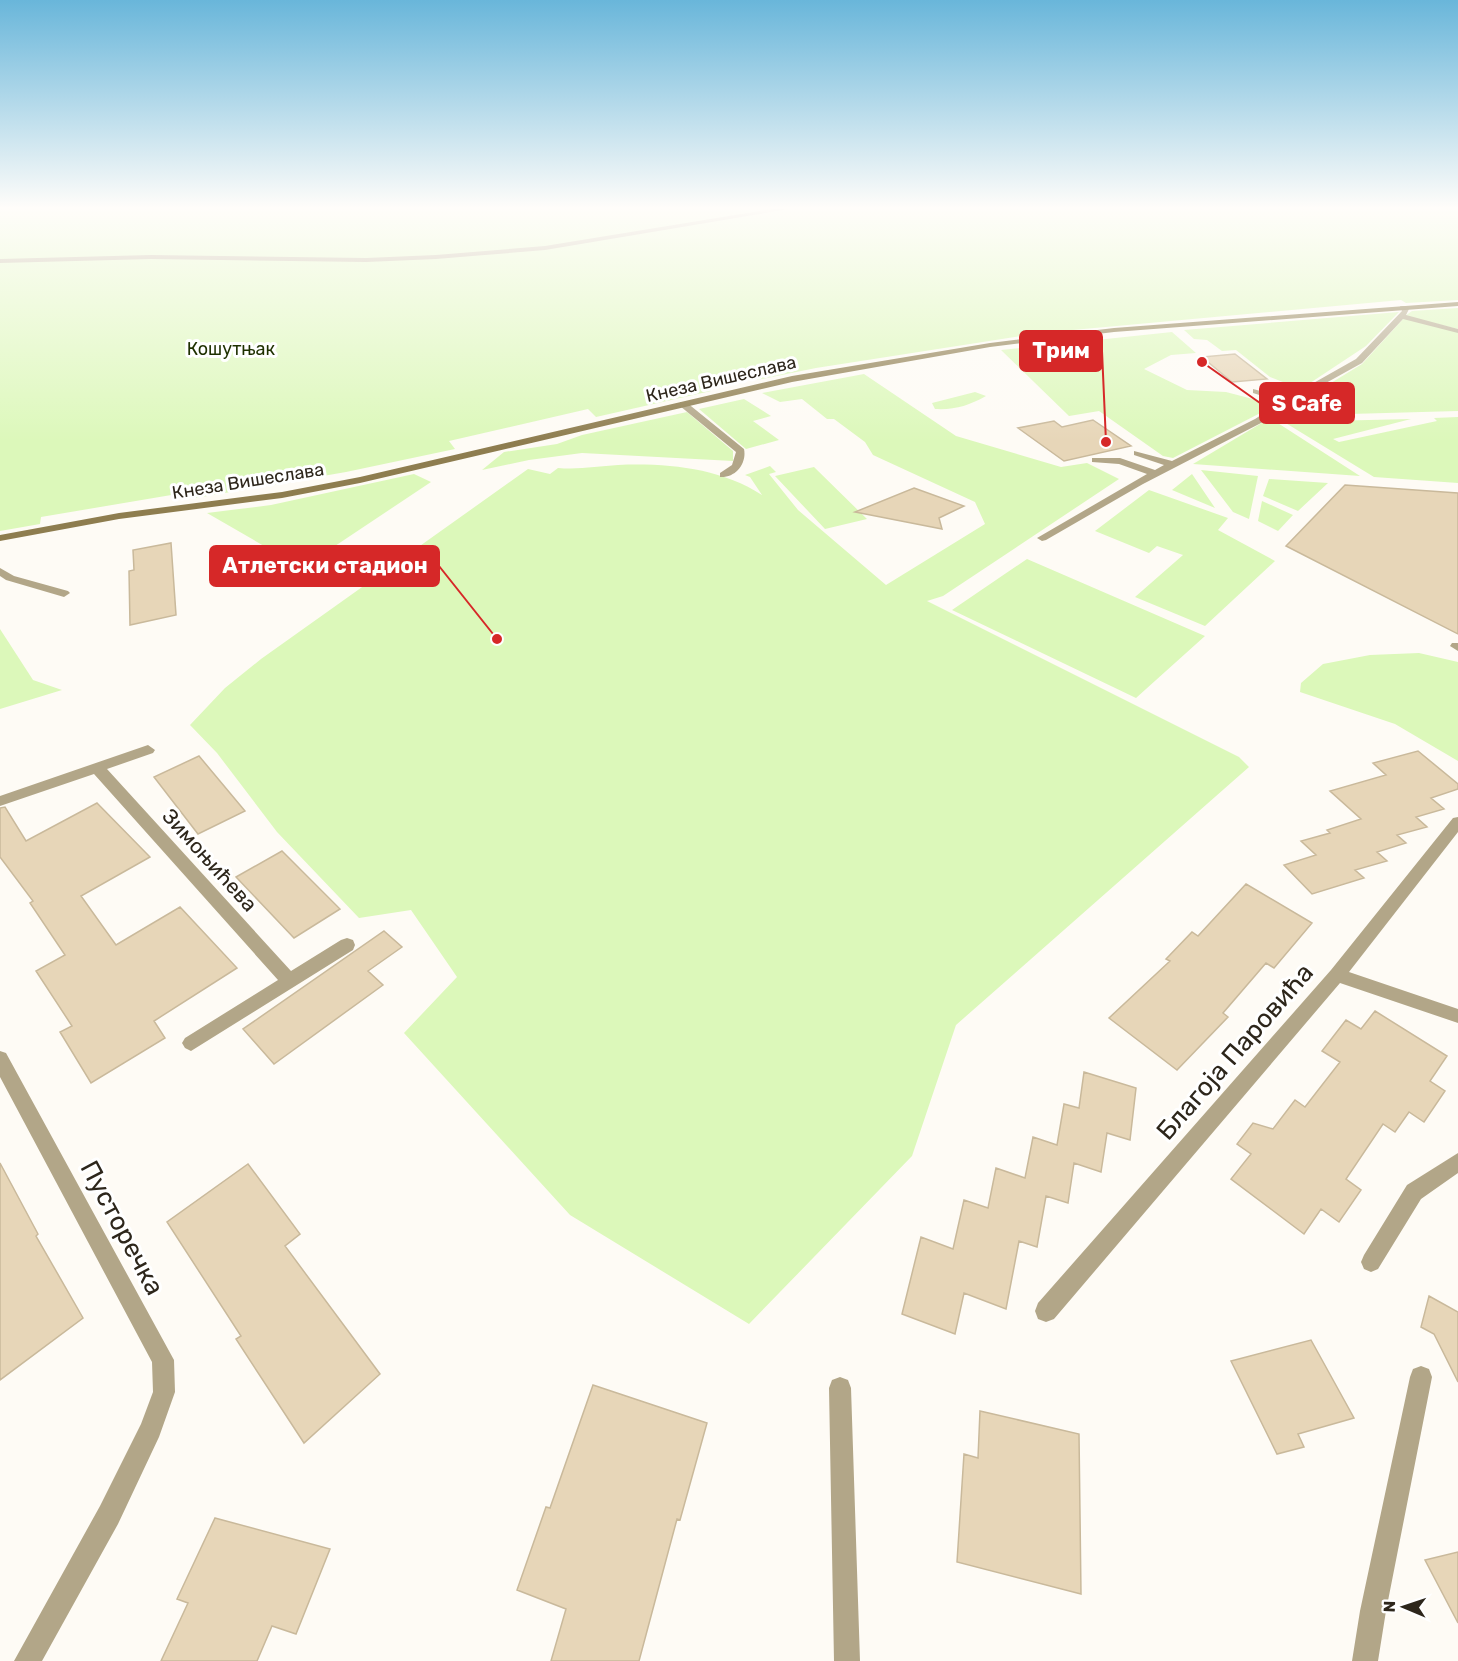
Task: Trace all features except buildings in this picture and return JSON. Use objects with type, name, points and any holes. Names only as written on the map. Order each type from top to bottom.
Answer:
[{"type":"street","name":"Кнеза Вишеслава","points":[[0,538],[84,522],[256,499],[340,484],[682,404],[840,370],[1038,339],[1114,330],[1402,312],[1458,304]]},
{"type":"street","points":[[1042,538],[1142,480],[1258,420],[1359,361],[1402,312],[1456,331]]},
{"type":"street","points":[[1256,391],[1288,401]]},
{"type":"street","points":[[682,404],[741,451],[740,464],[735,470],[724,475]]},
{"type":"street","points":[[1137,453],[1174,465]]},
{"type":"street","points":[[1095,460],[1120,461],[1152,457]]},
{"type":"street","points":[[1120,461],[1156,474]]},
{"type":"street","points":[[0,571],[10,578],[64,593]]},
{"type":"street","points":[[0,801],[148,750]]},
{"type":"street","name":"Зимоњићева","points":[[97,768],[115,785],[290,982]]},
{"type":"street","name":"Благоја Паровића","points":[[1046,1311],[1338,975],[1458,822]]},
{"type":"street","points":[[191,1043],[347,945]]},
{"type":"street","points":[[1338,975],[1458,1016]]},
{"type":"street","name":"Пусторечка","points":[[0,1059],[163,1360],[164,1392],[151,1429],[109,1515],[27,1661]]},
{"type":"street","points":[[1371,1262],[1414,1192],[1458,1162]]},
{"type":"street","points":[[1365,1661],[1373,1611],[1421,1377]]},
{"type":"street","points":[[840,1388],[847,1661]]},
{"type":"green space","name":"Кошутњак","points":[[0,287],[1458,287],[1458,300],[1406,303],[1401,300],[1040,333],[816,368],[757,380],[751,376],[705,386],[711,391],[596,417],[588,409],[449,441],[455,449],[346,472],[196,498],[195,491],[41,517],[40,524],[0,531]]},
{"type":"green space","points":[[1458,308],[1458,329],[1405,316],[1412,311]]},
{"type":"green space","points":[[1399,312],[1366,346],[1301,389],[1270,377],[1236,350],[1222,351],[1207,340],[1194,339],[1184,330]]},
{"type":"green space","points":[[1404,318],[1458,332],[1458,411],[1277,416],[1362,364]]},
{"type":"green space","points":[[1172,332],[1196,353],[1171,355],[1144,369],[1187,390],[1226,392],[1276,405],[1173,458],[1163,456],[1099,411],[1069,416],[1001,350]]},
{"type":"green space","points":[[864,374],[956,436],[1061,467],[1087,463],[1119,479],[943,596],[927,601],[1239,757],[1249,767],[956,1025],[912,1156],[749,1324],[570,1215],[404,1033],[457,977],[411,910],[359,918],[277,832],[217,753],[190,725],[225,688],[261,659],[528,469],[550,474],[558,468],[618,465],[674,466],[711,473],[746,486],[762,495],[750,477],[745,475],[770,466],[776,472],[769,474],[798,510],[886,585],[985,524],[975,502],[873,455],[865,442],[834,419],[827,419],[802,399],[780,402],[762,393]]},
{"type":"green space","points":[[975,392],[986,396],[967,405],[949,409],[935,409],[932,403]]},
{"type":"green space","points":[[744,399],[771,416],[753,421],[779,440],[746,449],[699,409]]},
{"type":"green space","points":[[687,412],[733,451],[733,461],[582,453],[529,460],[482,470],[504,452],[557,444],[582,435]]},
{"type":"green space","points":[[1458,417],[1458,483],[1374,477],[1284,422],[1411,419],[1333,439],[1339,442],[1437,421],[1434,418]]},
{"type":"green space","points":[[1270,418],[1360,476],[1193,464]]},
{"type":"green space","points":[[814,467],[867,519],[825,529],[775,476]]},
{"type":"green space","points":[[1201,470],[1258,476],[1249,519],[1233,512]]},
{"type":"green space","points":[[414,474],[431,482],[302,568],[207,513],[271,505]]},
{"type":"green space","points":[[1192,474],[1215,508],[1172,490]]},
{"type":"green space","points":[[1269,479],[1328,483],[1298,511],[1263,496]]},
{"type":"green space","points":[[1149,490],[1228,518],[1218,530],[1275,561],[1205,626],[1135,597],[1183,555],[1157,546],[1149,553],[1095,531]]},
{"type":"green space","points":[[1262,501],[1293,515],[1278,531],[1258,521]]},
{"type":"green space","points":[[1027,559],[1205,636],[1136,698],[952,610]]},
{"type":"green space","points":[[0,629],[33,680],[62,690],[0,709]]},
{"type":"green space","points":[[1419,653],[1458,662],[1458,761],[1395,724],[1300,692],[1301,683],[1323,664],[1370,655]]},
{"type":"place","name":"S Cafe","points":[[1202,362]]},
{"type":"place","name":"Трим","points":[[1106,442]]},
{"type":"place","name":"Атлетски стадион","points":[[497,639]]}]
